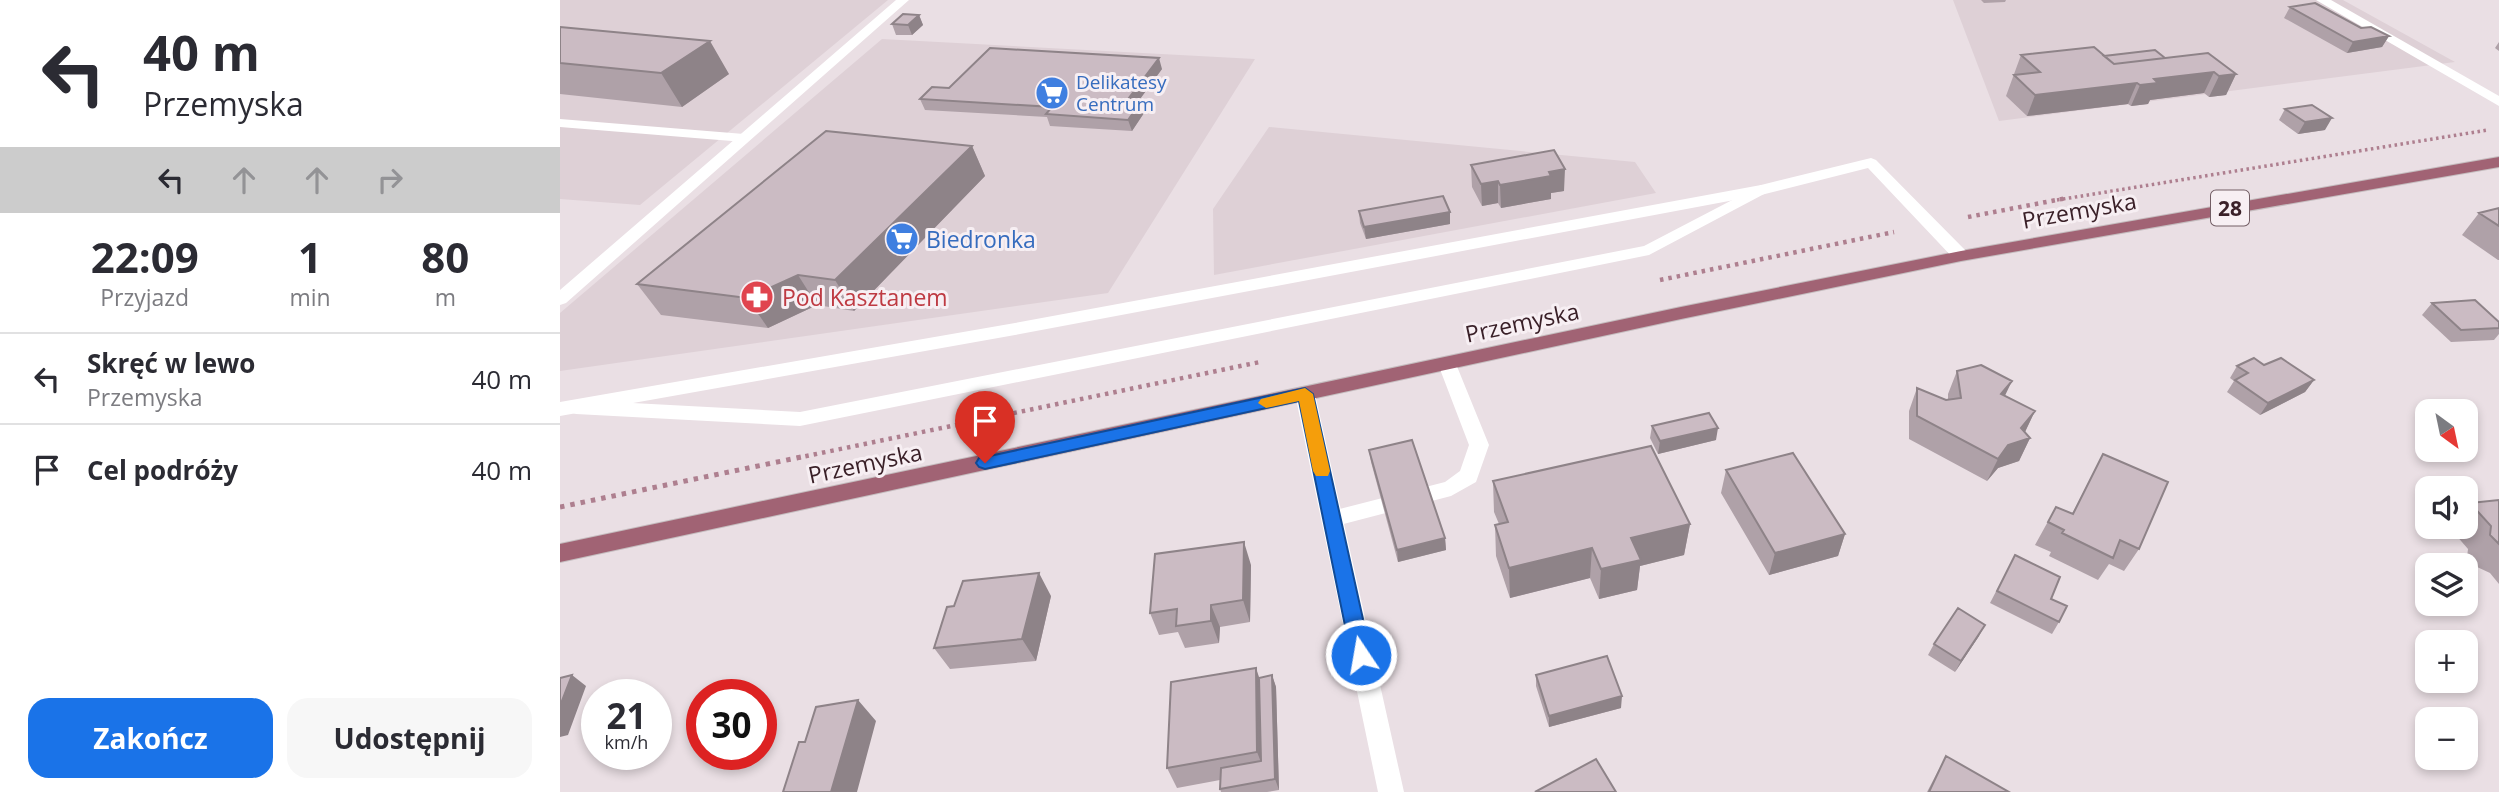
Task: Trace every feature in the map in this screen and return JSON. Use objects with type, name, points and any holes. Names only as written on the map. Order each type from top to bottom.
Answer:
[{"type":"main road","name":"Przemyska","points":[[560,553],[1961,256],[2499,162]]},
{"type":"street","points":[[560,299],[903,0]]},
{"type":"street","points":[[2322,0],[2499,102]]},
{"type":"street","points":[[560,123],[744,138]]},
{"type":"street","points":[[566,408],[1016,329],[1760,190],[1871,163],[1961,256]]},
{"type":"street","points":[[566,408],[800,419],[1650,250],[1760,190]]},
{"type":"street","points":[[1332,519],[1451,488],[1469,476],[1479,445],[1447,364]]},
{"type":"street","points":[[1305,394],[1391,792]]},
{"type":"path","points":[[1651,282],[2069,198],[2499,128]]},
{"type":"path","points":[[560,506],[1270,360]]},
{"type":"shaded area","points":[[560,0],[888,0],[640,205],[560,199]]},
{"type":"shaded area","points":[[1953,0],[2343,0],[2455,62],[1999,121]]},
{"type":"shaded area","points":[[882,39],[1255,59],[1108,293],[560,371],[560,313]]},
{"type":"shaded area","points":[[1269,127],[1635,162],[1656,193],[1214,275],[1213,209]]},
{"type":"building","points":[[2315,3],[2361,28],[2371,27],[2389,36],[2353,42],[2290,7]]},
{"type":"building","points":[[903,14],[919,15],[908,25],[892,24]]},
{"type":"building","points":[[560,27],[710,41],[661,73],[560,63]]},
{"type":"building","points":[[2094,47],[2114,64],[2208,53],[2236,74],[2219,76],[2214,72],[2154,79],[2158,83],[2035,95],[2014,75],[2040,72],[2021,55]]},
{"type":"building","name":"Delikatesy Centrum","points":[[990,48],[1159,58],[1129,98],[1143,99],[1128,120],[1046,114],[1052,107],[920,99],[932,87],[949,88]]},
{"type":"building","points":[[2155,50],[2165,58],[2114,64],[2104,56]]},
{"type":"building","points":[[2312,105],[2332,118],[2305,122],[2285,109]]},
{"type":"building","points":[[826,131],[972,146],[835,280],[798,275],[747,298],[637,284]]},
{"type":"building","points":[[1554,150],[1565,169],[1549,172],[1551,176],[1500,185],[1498,181],[1481,184],[1471,165]]},
{"type":"building","points":[[1443,196],[1450,212],[1364,227],[1359,211]]},
{"type":"building","points":[[2499,208],[2499,226],[2479,213]]},
{"type":"building","points":[[2475,300],[2499,322],[2499,328],[2461,330],[2432,303]]},
{"type":"building","points":[[2254,358],[2264,365],[2281,358],[2314,380],[2268,403],[2235,380],[2248,373],[2237,366]]},
{"type":"building","points":[[1981,365],[2012,381],[2001,394],[2035,411],[2021,428],[2030,438],[2008,445],[1998,459],[1917,416],[1917,388],[1946,400],[1961,398],[1957,371]]},
{"type":"building","points":[[1709,413],[1718,428],[1660,441],[1652,426]]},
{"type":"building","points":[[1412,440],[1445,538],[1397,550],[1369,450]]},
{"type":"building","points":[[1651,446],[1690,524],[1631,538],[1641,560],[1601,569],[1592,548],[1509,568],[1495,525],[1508,522],[1493,481]]},
{"type":"building","points":[[1793,453],[1845,534],[1775,553],[1726,470]]},
{"type":"building","points":[[2103,454],[2168,482],[2139,549],[2120,540],[2113,558],[2062,533],[2064,530],[2048,522],[2056,507],[2073,514]]},
{"type":"building","points":[[2499,500],[2499,544],[2490,535],[2491,526],[2478,512],[2478,502]]},
{"type":"building","points":[[1244,542],[1243,600],[1211,605],[1211,621],[1176,626],[1177,609],[1150,613],[1155,554]]},
{"type":"building","points":[[2015,555],[2060,577],[2051,599],[2067,606],[2059,622],[1997,591]]},
{"type":"building","points":[[1039,573],[1022,639],[934,648],[947,607],[954,606],[963,581]]},
{"type":"building","points":[[1958,608],[1985,625],[1961,661],[1934,644]]},
{"type":"building","points":[[1607,656],[1622,696],[1549,716],[1536,675]]},
{"type":"building","points":[[1256,668],[1257,752],[1167,768],[1171,682]]},
{"type":"building","points":[[572,675],[560,706],[560,678]]},
{"type":"building","points":[[1272,675],[1275,779],[1220,789],[1221,768],[1261,761],[1259,678]]},
{"type":"building","points":[[858,700],[831,792],[783,792],[799,742],[805,742],[816,707]]},
{"type":"building","points":[[1946,756],[2009,792],[1929,792]]},
{"type":"building","points":[[1596,759],[1616,792],[1535,792]]},
{"type":"slow traffic","points":[[1266,403],[1305,394],[1322,471]]},
{"type":"place","name":"Delikatesy Centrum","points":[[1052,93]]},
{"type":"place","name":"Biedronka","points":[[902,239]]},
{"type":"place","name":"Pod Kasztanem","points":[[757,297]]},
{"type":"route","points":[[985,463],[1305,394],[1361,655]]}]
